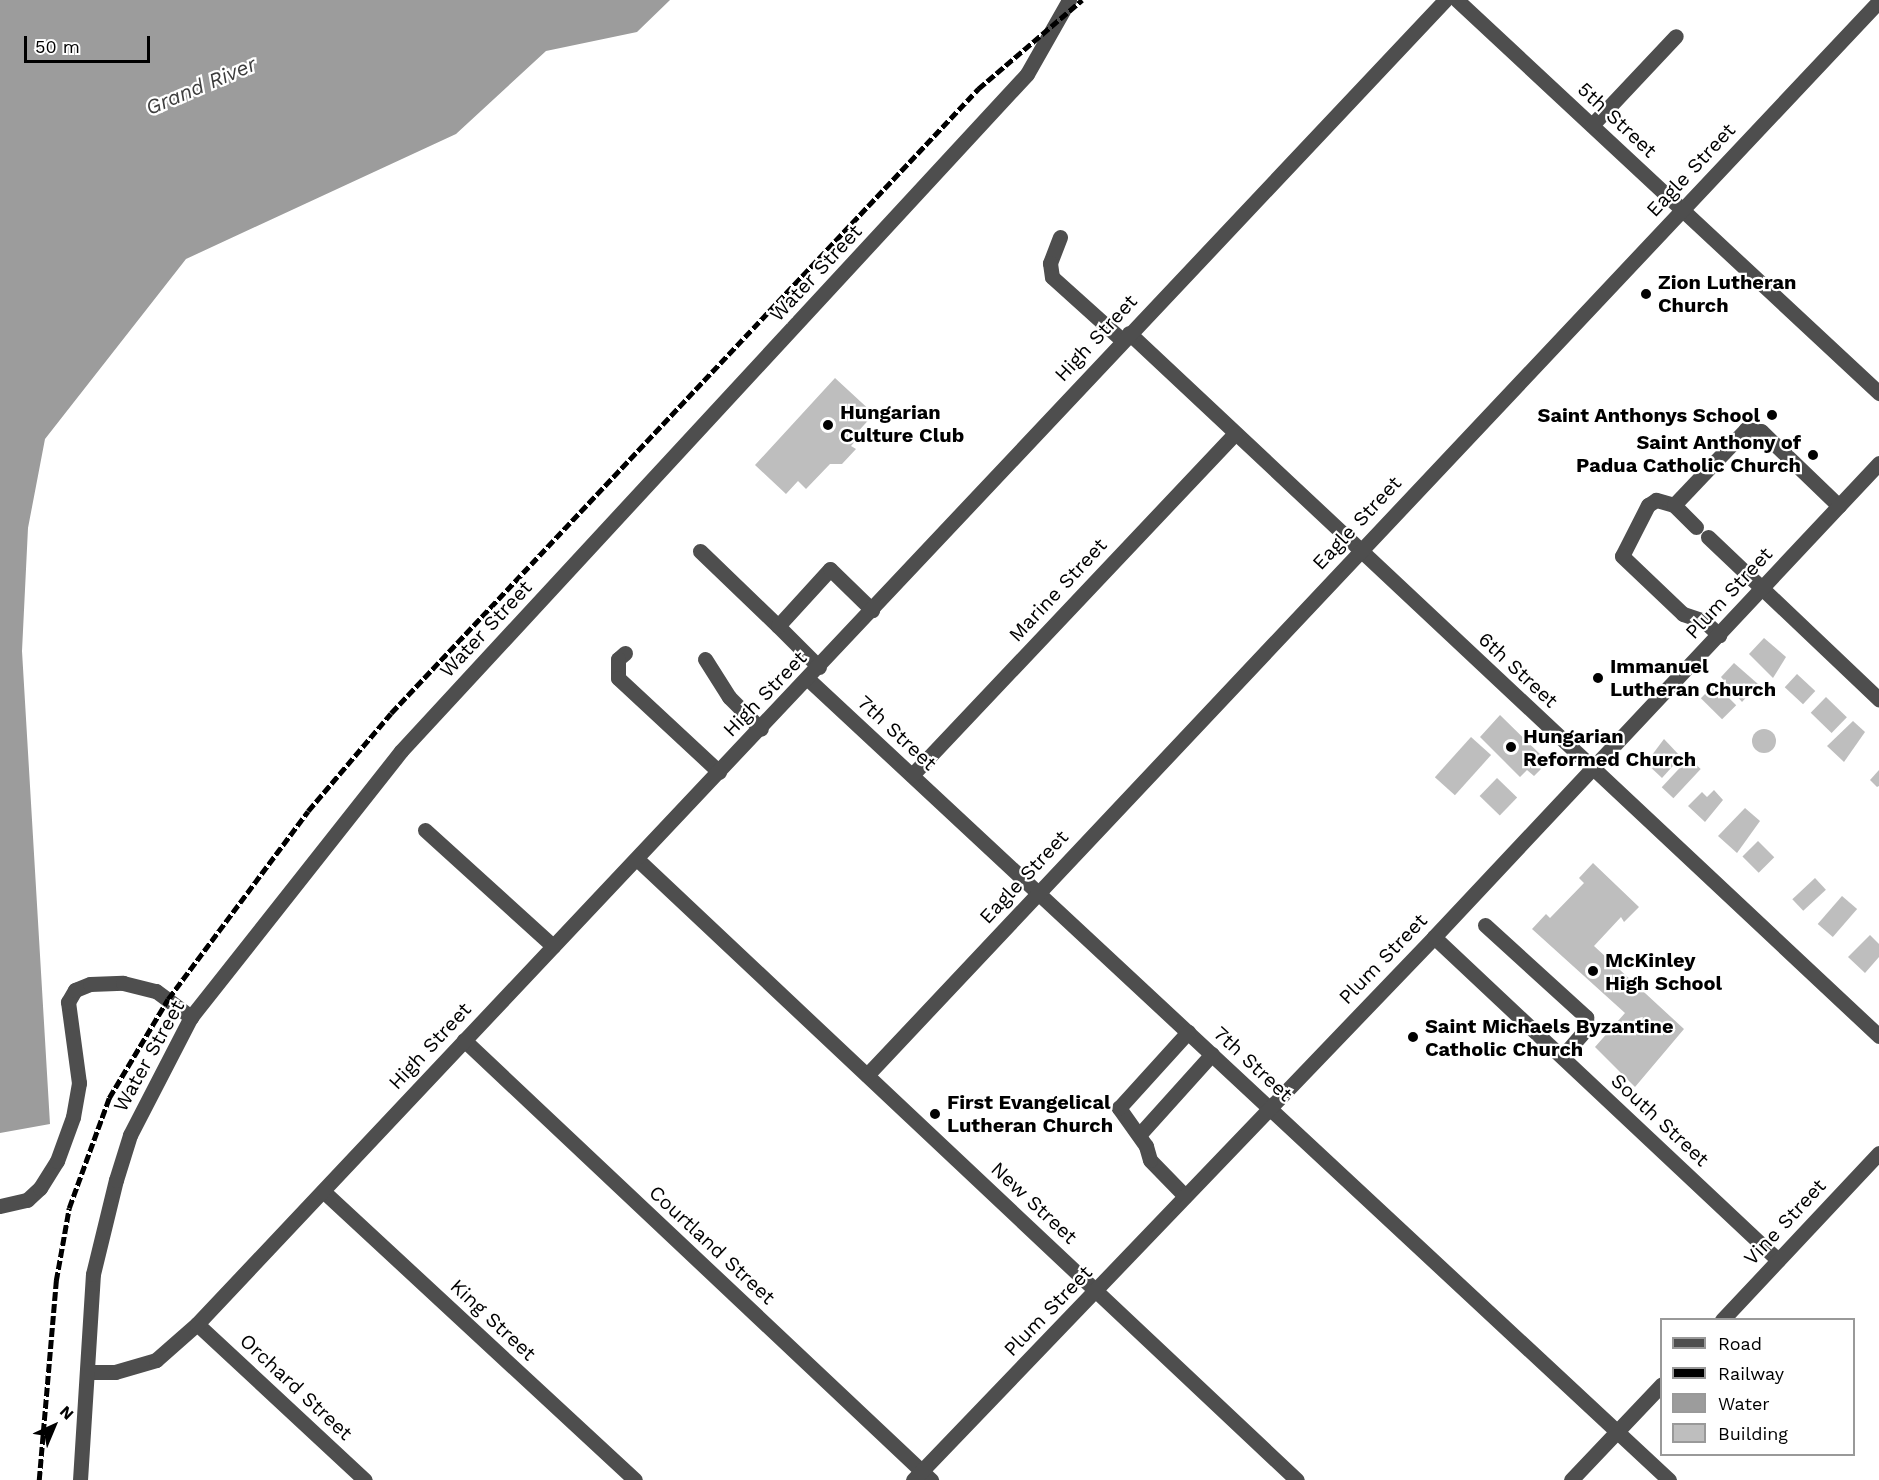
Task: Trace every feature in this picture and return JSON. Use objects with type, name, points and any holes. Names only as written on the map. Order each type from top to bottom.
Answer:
[{"type":"street","name":"Water Street","points":[[81,1480],[93,1274],[116,1180],[135,1125],[191,1017],[401,751],[1028,74],[1069,0]]},
{"type":"street","name":"High Street","points":[[88,1372],[115,1372],[156,1360],[197,1324],[814,673],[1126,337],[1446,0]]},
{"type":"street","name":"5th Street","points":[[1457,0],[1879,393]]},
{"type":"street","name":"Eagle Street","points":[[867,1075],[1879,1]]},
{"type":"street","points":[[1592,125],[1676,36]]},
{"type":"street","name":"6th Street","points":[[1060,237],[1050,263],[1052,277],[1126,337],[1234,434],[1879,1036]]},
{"type":"street","points":[[1674,505],[1752,428],[1839,506]]},
{"type":"street","name":"Marine Street","points":[[912,775],[1234,434]]},
{"type":"street","name":"Plum Street","points":[[922,1477],[1185,1196],[1761,591],[1879,463]]},
{"type":"street","points":[[1719,635],[1704,621],[1683,614],[1622,556],[1648,505],[1656,500],[1674,505],[1761,591],[1879,699]]},
{"type":"street","name":"7th Street","points":[[700,551],[778,626],[814,673],[912,775],[1670,1480]]},
{"type":"street","points":[[778,626],[830,570],[872,609]]},
{"type":"street","points":[[625,653],[618,659],[618,678],[719,772]]},
{"type":"street","points":[[705,659],[729,697],[761,729]]},
{"type":"street","points":[[425,830],[553,946]]},
{"type":"street","name":"New Street","points":[[637,859],[1297,1480]]},
{"type":"street","points":[[1485,925],[1586,1017],[1587,1029],[1562,1057]]},
{"type":"street","name":"South Street","points":[[1434,937],[1778,1260]]},
{"type":"street","points":[[0,1206],[27,1200],[40,1188],[57,1161],[73,1117],[79,1083],[68,1002],[75,990],[90,984],[123,983],[156,991],[191,1017]]},
{"type":"street","points":[[1185,1196],[1150,1160],[1139,1135],[1119,1108],[1188,1032]]},
{"type":"street","name":"Courtland Street","points":[[464,1040],[922,1477]]},
{"type":"street","points":[[1139,1135],[1212,1054]]},
{"type":"street","name":"Vine Street","points":[[1724,1318],[1879,1153]]},
{"type":"street","name":"King Street","points":[[323,1191],[635,1480]]},
{"type":"street","name":"Orchard Street","points":[[197,1324],[365,1480]]},
{"type":"street","points":[[1571,1480],[1660,1386]]},
{"type":"water","name":"Grand River","points":[[0,0],[670,0],[637,32],[546,51],[456,134],[186,259],[45,439],[28,528],[22,651],[50,1124],[0,1133]]},
{"type":"building","name":"Hungarian Culture Club","points":[[835,378],[874,414],[854,436],[857,439],[851,446],[856,449],[842,464],[830,464],[806,489],[798,481],[786,494],[755,465]]},
{"type":"building","points":[[1764,638],[1786,657],[1773,678],[1749,654]]},
{"type":"building","points":[[1734,663],[1758,684],[1742,702],[1721,677]]},
{"type":"building","points":[[1797,674],[1815,691],[1803,704],[1785,687]]},
{"type":"building","points":[[1715,684],[1736,705],[1722,719],[1701,698]]},
{"type":"building","points":[[1826,697],[1847,717],[1832,733],[1811,713]]},
{"type":"building","name":"Hungarian Reformed Church","points":[[1500,715],[1542,756],[1535,763],[1541,769],[1534,776],[1527,770],[1520,777],[1480,737]]},
{"type":"building","points":[[1853,721],[1865,732],[1844,762],[1827,746]]},
{"type":"building","points":[[1759,729],[1769,729],[1776,736],[1776,746],[1769,753],[1759,753],[1752,746],[1752,736]]},
{"type":"building","points":[[1471,737],[1491,755],[1455,795],[1435,777]]},
{"type":"building","points":[[1664,739],[1681,757],[1662,778],[1646,763]]},
{"type":"building","points":[[1689,758],[1701,769],[1673,798],[1662,787]]},
{"type":"building","points":[[1879,770],[1879,786],[1877,787],[1870,780]]},
{"type":"building","points":[[1497,778],[1517,797],[1500,815],[1480,796]]},
{"type":"building","points":[[1714,790],[1723,800],[1705,822],[1688,806],[1702,792],[1707,797]]},
{"type":"building","points":[[1745,808],[1760,821],[1737,853],[1718,836]]},
{"type":"building","points":[[1758,841],[1774,857],[1759,873],[1742,857]]},
{"type":"building","name":"McKinley High School","points":[[1593,863],[1639,907],[1624,922],[1621,917],[1594,946],[1684,1029],[1635,1087],[1595,1047],[1625,1013],[1532,929],[1546,914],[1550,918],[1584,883],[1579,878]]},
{"type":"building","points":[[1815,878],[1826,890],[1803,911],[1792,899]]},
{"type":"building","points":[[1842,896],[1857,909],[1833,937],[1818,924]]},
{"type":"building","points":[[1870,935],[1879,944],[1879,957],[1865,973],[1848,957]]},
{"type":"railway","points":[[39,1480],[56,1281],[69,1208],[109,1098],[168,999],[308,811],[391,713],[978,89],[1082,0]]},
{"type":"place","name":"Zion Lutheran Church","points":[[1646,294]]},
{"type":"place","name":"Saint Anthonys School","points":[[1772,415]]},
{"type":"place","name":"Hungarian Culture Club","points":[[828,425]]},
{"type":"place","name":"Saint Anthony of Padua Catholic Church","points":[[1813,455]]},
{"type":"place","name":"Immanuel Lutheran Church","points":[[1598,678]]},
{"type":"place","name":"Hungarian Reformed Church","points":[[1511,747]]},
{"type":"place","name":"McKinley High School","points":[[1593,971]]},
{"type":"place","name":"Saint Michaels Byzantine Catholic Church","points":[[1413,1037]]},
{"type":"place","name":"First Evangelical Lutheran Church","points":[[935,1114]]}]
